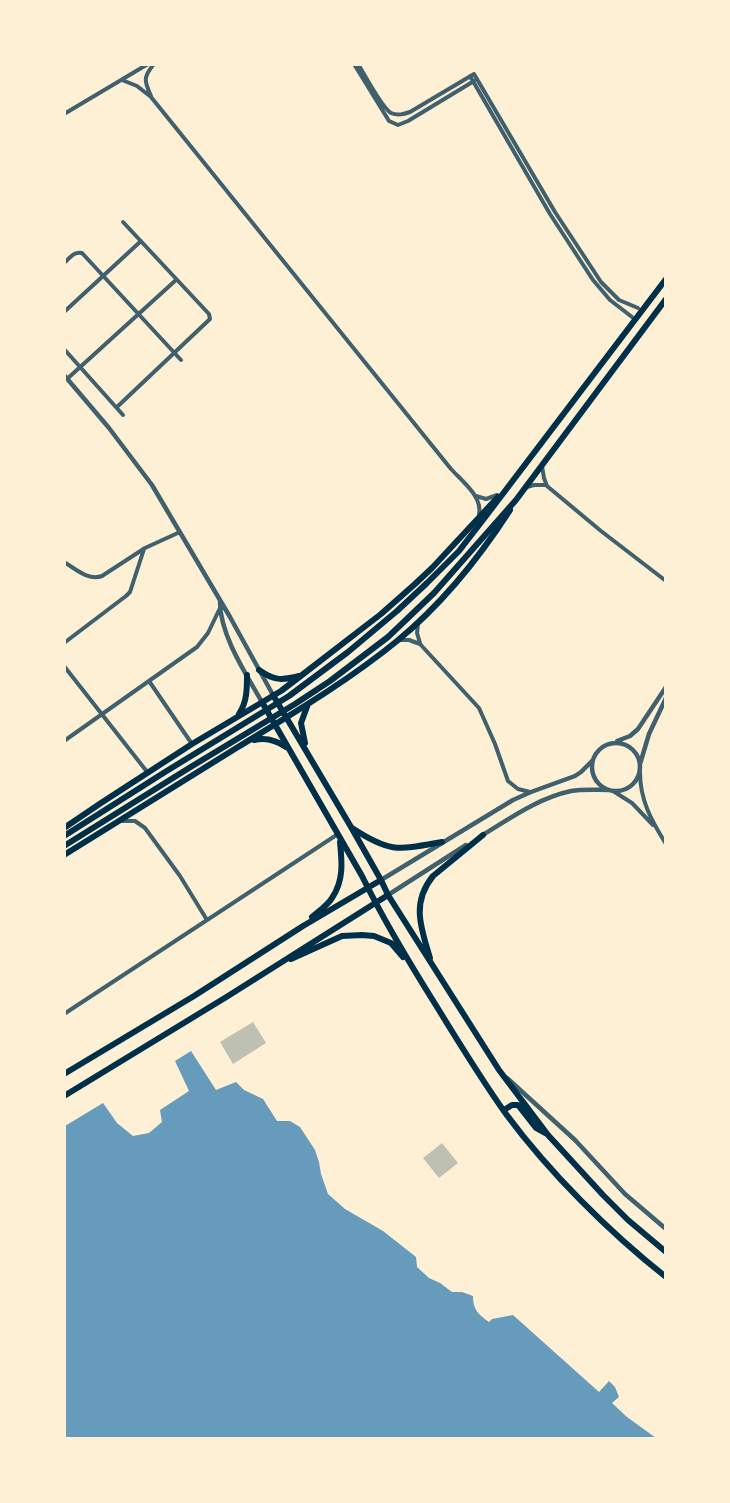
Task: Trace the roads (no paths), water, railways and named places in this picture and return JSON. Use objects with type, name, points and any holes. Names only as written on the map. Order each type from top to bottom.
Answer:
[{"type":"main road","points":[[64,836],[289,696],[348,652],[427,584],[459,551],[666,279]]},
{"type":"main road","points":[[64,846],[295,704],[388,638],[434,593],[526,488],[666,299]]},
{"type":"main road","points":[[64,828],[302,675],[407,591],[432,568],[509,486]]},
{"type":"main road","points":[[64,855],[287,718],[398,640],[438,603],[464,573],[516,500]]},
{"type":"main road","points":[[259,670],[275,679],[283,680],[302,675]]},
{"type":"main road","points":[[235,718],[244,705],[247,675]]},
{"type":"main road","points":[[273,695],[351,827],[388,895],[499,1070],[548,1135],[628,1220],[666,1252]]},
{"type":"main road","points":[[262,702],[414,969],[465,1053],[504,1110],[565,1183],[620,1238],[666,1277]]},
{"type":"main road","points":[[307,752],[301,723],[310,702]]},
{"type":"main road","points":[[248,742],[267,738],[277,741],[292,754]]},
{"type":"main road","points":[[351,827],[377,842],[397,849],[442,842]]},
{"type":"main road","points":[[431,964],[420,922],[419,908],[422,894],[433,876],[483,835]]},
{"type":"main road","points":[[303,926],[332,899],[340,883],[342,865],[339,837]]},
{"type":"main road","points":[[64,1074],[381,880]]},
{"type":"main road","points":[[64,1096],[388,895]]},
{"type":"main road","points":[[272,967],[342,936],[362,934],[391,943],[414,969]]},
{"type":"main road","points":[[504,1110],[512,1105],[518,1105],[536,1128],[548,1135]]},
{"type":"street","points":[[64,114],[148,64]]},
{"type":"street","points":[[151,97],[145,78],[154,64]]},
{"type":"street","points":[[356,64],[386,109],[403,115],[474,74],[475,81],[550,213],[593,280],[610,300],[632,317]]},
{"type":"street","points":[[356,64],[389,121],[398,125],[475,81]]},
{"type":"street","points":[[122,80],[137,86],[151,97],[474,495],[480,508],[478,517]]},
{"type":"street","points":[[475,81],[601,282],[619,300],[638,308]]},
{"type":"street","points":[[117,407],[210,319],[209,314],[123,222]]},
{"type":"street","points":[[64,312],[141,241]]},
{"type":"street","points":[[64,263],[74,254],[82,253],[181,360]]},
{"type":"street","points":[[176,280],[66,377],[152,485],[273,695]]},
{"type":"street","points":[[64,349],[123,415]]},
{"type":"street","points":[[543,465],[547,486]]},
{"type":"street","points":[[526,488],[538,484],[547,486],[666,581]]},
{"type":"street","points":[[474,495],[486,499],[501,494]]},
{"type":"street","points":[[64,562],[89,577],[96,578],[145,548],[180,532]]},
{"type":"street","points":[[64,643],[130,592],[145,548]]},
{"type":"street","points":[[220,602],[229,639],[262,702]]},
{"type":"street","points":[[64,741],[201,643],[220,608]]},
{"type":"street","points":[[419,620],[417,633],[420,644]]},
{"type":"street","points":[[398,640],[409,640],[420,644],[473,700],[483,716],[508,781],[518,789],[531,792]]},
{"type":"street","points":[[64,666],[148,773]]},
{"type":"street","points":[[149,681],[192,744]]},
{"type":"street","points":[[381,880],[513,800],[581,772],[601,748],[630,736],[638,729],[666,687]]},
{"type":"street","points":[[640,764],[649,734],[666,698]]},
{"type":"street","points":[[614,743],[628,746],[638,756],[642,797],[666,844]]},
{"type":"street","points":[[593,760],[594,776],[603,788],[632,802],[656,828]]},
{"type":"street","points":[[388,895],[540,801],[570,792],[626,789],[638,779],[640,772]]},
{"type":"street","points":[[118,822],[131,820],[145,828],[180,876],[207,920]]},
{"type":"street","points":[[64,1014],[339,837]]},
{"type":"street","points":[[499,1070],[575,1140],[625,1194],[666,1229]]},
{"type":"water","points":[[191,1051],[216,1090],[236,1082],[244,1090],[263,1099],[277,1121],[290,1121],[300,1127],[315,1150],[328,1194],[345,1209],[383,1231],[416,1257],[417,1267],[429,1278],[452,1292],[462,1292],[473,1296],[477,1311],[489,1322],[492,1319],[513,1315],[599,1392],[609,1381],[615,1387],[619,1397],[612,1403],[656,1438],[65,1438],[65,1126],[103,1103],[117,1123],[133,1136],[149,1133],[162,1122],[160,1110],[189,1091],[175,1061]]}]
